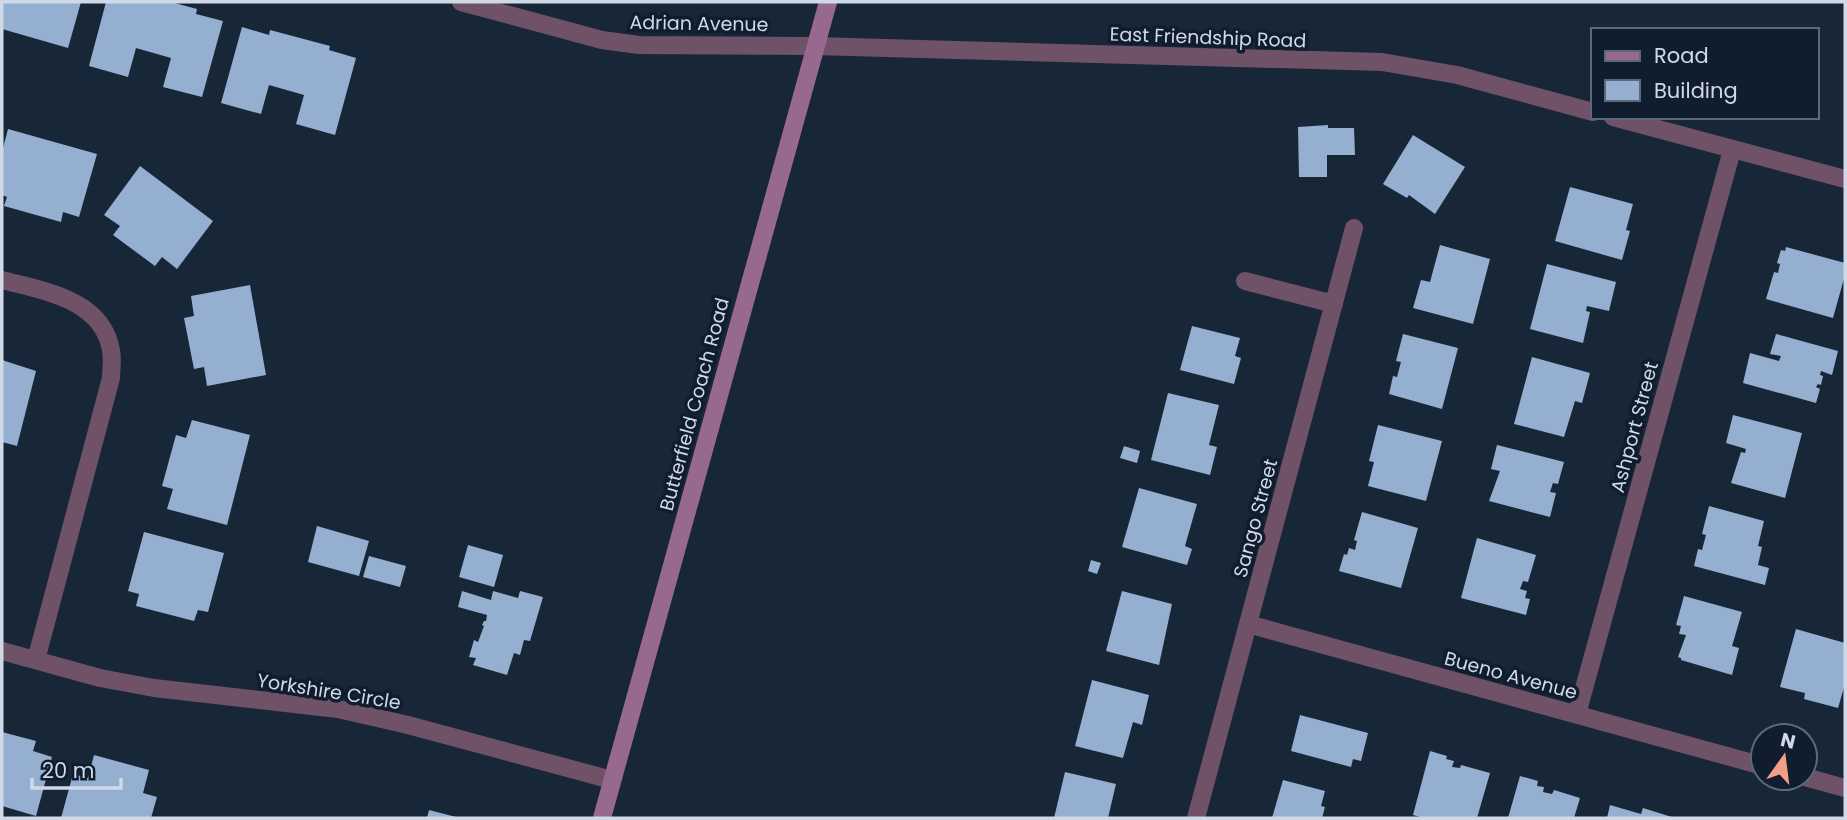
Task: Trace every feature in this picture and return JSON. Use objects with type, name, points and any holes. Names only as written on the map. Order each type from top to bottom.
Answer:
[{"type":"main road","name":"Butterfield Coach Road","points":[[601,818],[828,2]]},
{"type":"street","name":"Adrian Avenue","points":[[461,2],[602,40],[639,45],[815,46]]},
{"type":"street","name":"East Friendship Road","points":[[815,46],[1382,62],[1457,75],[1591,111]]},
{"type":"street","points":[[1620,119],[1845,179]]},
{"type":"street","name":"Ashport Street","points":[[1577,715],[1732,150]]},
{"type":"street","name":"Sango Street","points":[[1196,818],[1354,228]]},
{"type":"street","points":[[2,280],[62,296],[85,309],[102,326],[111,350],[111,378],[36,660]]},
{"type":"street","points":[[1245,281],[1334,304]]},
{"type":"street","name":"Bueno Avenue","points":[[1248,624],[1749,762]]},
{"type":"street","name":"Yorkshire Circle","points":[[2,651],[100,678],[154,688],[338,709],[612,780]]},
{"type":"street","points":[[1819,781],[1845,788]]},
{"type":"building","points":[[2,2],[81,2],[68,48],[2,29]]},
{"type":"building","points":[[106,2],[171,2],[197,9],[196,14],[223,21],[202,97],[163,87],[171,58],[136,48],[128,77],[89,66]]},
{"type":"building","points":[[242,27],[269,35],[270,30],[330,46],[329,50],[356,58],[335,135],[296,124],[304,95],[269,85],[261,114],[221,103]]},
{"type":"building","points":[[1328,125],[1328,128],[1354,128],[1355,155],[1327,155],[1327,177],[1299,177],[1298,127]]},
{"type":"building","points":[[8,129],[97,154],[79,217],[63,212],[61,222],[4,206],[7,197],[2,195],[2,152]]},
{"type":"building","points":[[1413,135],[1465,167],[1435,214],[1409,195],[1407,198],[1383,184]]},
{"type":"building","points":[[140,166],[213,221],[177,269],[162,257],[155,266],[113,235],[120,226],[104,215]]},
{"type":"building","points":[[1570,187],[1633,204],[1626,230],[1630,231],[1622,260],[1555,241]]},
{"type":"building","points":[[1440,245],[1490,259],[1473,324],[1413,308],[1421,280],[1430,282]]},
{"type":"building","points":[[1786,247],[1845,263],[1845,275],[1833,318],[1766,299],[1774,272],[1778,273],[1780,264],[1777,263],[1781,250],[1785,251]]},
{"type":"building","points":[[1547,264],[1616,282],[1609,311],[1587,306],[1586,311],[1590,312],[1583,343],[1530,329]]},
{"type":"building","points":[[250,285],[266,375],[207,386],[204,367],[194,369],[184,318],[194,316],[191,296]]},
{"type":"building","points":[[1192,326],[1240,338],[1235,356],[1241,358],[1234,384],[1180,370]]},
{"type":"building","points":[[1403,334],[1458,348],[1442,409],[1389,394],[1393,376],[1397,377],[1401,362],[1396,361]]},
{"type":"building","points":[[1776,334],[1838,351],[1832,375],[1821,371],[1820,375],[1823,376],[1821,385],[1816,387],[1820,389],[1816,403],[1743,383],[1750,353],[1779,361],[1781,356],[1770,354]]},
{"type":"building","points":[[1532,357],[1590,373],[1582,403],[1575,401],[1564,437],[1514,424]]},
{"type":"building","points":[[2,360],[36,371],[17,446],[2,442]]},
{"type":"building","points":[[1168,393],[1219,405],[1209,445],[1217,447],[1210,475],[1151,460]]},
{"type":"building","points":[[1733,415],[1802,433],[1785,498],[1731,483],[1741,452],[1745,453],[1746,449],[1726,443]]},
{"type":"building","points":[[192,420],[250,435],[227,525],[167,509],[173,489],[162,486],[176,435],[186,438]]},
{"type":"building","points":[[1378,425],[1442,441],[1426,501],[1368,486],[1374,462],[1369,461]]},
{"type":"building","points":[[1497,445],[1564,462],[1558,484],[1553,483],[1550,492],[1556,493],[1550,517],[1489,501],[1500,471],[1491,469]]},
{"type":"building","points":[[1124,446],[1140,451],[1137,463],[1120,458]]},
{"type":"building","points":[[1139,488],[1197,504],[1185,546],[1192,549],[1187,565],[1122,547]]},
{"type":"building","points":[[1709,506],[1764,521],[1758,546],[1762,547],[1758,565],[1769,568],[1765,585],[1694,566],[1698,549],[1702,550],[1706,535],[1702,534]]},
{"type":"building","points":[[1362,512],[1418,528],[1401,588],[1339,571],[1344,554],[1347,555],[1349,548],[1355,550],[1357,541],[1354,540]]},
{"type":"building","points":[[317,526],[369,541],[359,576],[308,562]]},
{"type":"building","points":[[144,532],[224,553],[208,612],[198,610],[194,621],[136,606],[139,594],[128,591]]},
{"type":"building","points":[[1477,538],[1536,555],[1528,582],[1523,581],[1520,589],[1527,591],[1525,598],[1530,599],[1526,615],[1461,598]]},
{"type":"building","points":[[468,545],[503,555],[494,587],[459,577]]},
{"type":"building","points":[[369,556],[406,566],[400,587],[363,577]]},
{"type":"building","points":[[1091,560],[1101,563],[1097,574],[1088,571]]},
{"type":"building","points":[[462,591],[491,600],[493,591],[518,598],[520,591],[543,597],[530,641],[524,640],[520,655],[514,653],[507,675],[473,665],[476,658],[469,657],[474,640],[478,642],[487,615],[458,607]]},
{"type":"building","points":[[1122,591],[1172,604],[1159,665],[1106,651]]},
{"type":"building","points":[[1684,596],[1742,612],[1732,646],[1739,648],[1732,675],[1678,657],[1686,635],[1679,634],[1681,626],[1676,625]]},
{"type":"building","points":[[1796,629],[1845,643],[1845,684],[1838,708],[1804,699],[1805,693],[1780,687]]},
{"type":"building","points":[[1092,680],[1149,695],[1142,725],[1133,722],[1123,758],[1075,746]]},
{"type":"building","points":[[1300,715],[1368,733],[1361,761],[1353,759],[1351,767],[1291,751]]},
{"type":"building","points":[[2,732],[36,741],[33,751],[52,757],[36,816],[2,806]]},
{"type":"building","points":[[1430,751],[1454,761],[1452,767],[1460,768],[1461,765],[1490,773],[1477,818],[1424,818],[1413,815]]},
{"type":"building","points":[[94,755],[149,770],[143,793],[157,797],[151,818],[61,818],[73,774],[88,778]]},
{"type":"building","points":[[1065,772],[1116,784],[1108,818],[1054,818]]},
{"type":"building","points":[[1520,776],[1538,781],[1537,786],[1544,787],[1543,792],[1552,794],[1554,790],[1580,798],[1574,818],[1508,818]]},
{"type":"building","points":[[1283,780],[1325,791],[1321,806],[1325,807],[1322,818],[1272,818]]},
{"type":"building","points":[[1610,805],[1641,814],[1643,808],[1675,818],[1607,818]]},
{"type":"building","points":[[429,810],[456,817],[456,818],[427,818]]}]
